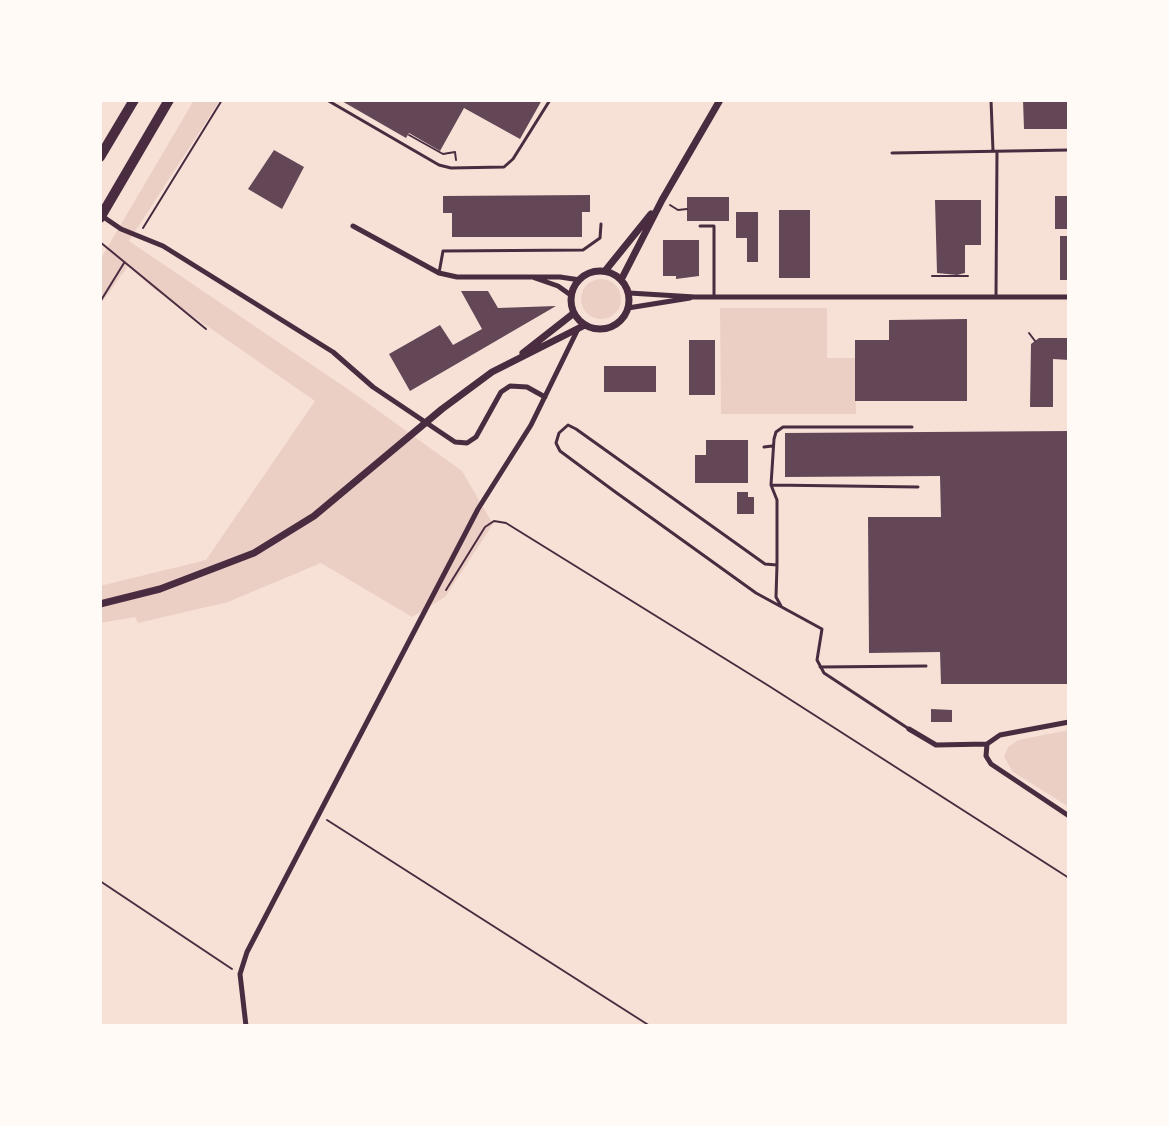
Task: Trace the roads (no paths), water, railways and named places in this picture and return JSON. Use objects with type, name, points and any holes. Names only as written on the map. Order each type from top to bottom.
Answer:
[{"type":"highway","points":[[100,157],[134,100]]},
{"type":"highway","points":[[100,217],[169,100]]},
{"type":"street","points":[[621,280],[662,200],[720,100]]},
{"type":"street","points":[[605,271],[662,200]]},
{"type":"street","points":[[100,217],[163,246],[333,352],[373,387],[455,442],[467,443],[476,437],[501,392],[510,386],[527,387],[545,397]]},
{"type":"street","points":[[353,226],[439,273],[457,277],[580,280]]},
{"type":"street","points":[[100,604],[160,589],[254,553],[314,516],[442,409],[492,372],[581,327],[602,329],[618,323],[628,308],[629,293],[621,280],[605,271],[591,272],[580,280],[572,296],[574,313],[581,327]]},
{"type":"street","points":[[530,277],[558,286],[572,296]]},
{"type":"street","points":[[629,293],[695,297],[1069,297]]},
{"type":"street","points":[[628,308],[695,297]]},
{"type":"street","points":[[515,360],[574,313]]},
{"type":"street","points":[[246,1026],[240,974],[247,952],[478,509],[510,459],[581,327]]},
{"type":"street","points":[[909,729],[936,745],[987,744],[1000,735],[1069,722]]},
{"type":"street","points":[[987,744],[986,756],[991,764],[1069,816]]},
{"type":"lane","points":[[327,100],[439,165],[456,168],[504,167],[520,149],[550,100]]},
{"type":"lane","points":[[991,100],[995,151],[996,296]]},
{"type":"lane","points":[[892,153],[1069,150]]},
{"type":"lane","points":[[439,273],[443,251],[583,250],[600,238],[601,224]]},
{"type":"lane","points":[[700,226],[714,226],[714,297]]},
{"type":"lane","points":[[777,565],[765,564],[576,429],[568,425],[559,433],[556,443],[560,451],[756,593],[822,629],[817,651],[824,673],[909,729]]},
{"type":"lane","points":[[781,606],[776,597],[777,500],[771,485],[772,446],[776,432],[783,427],[912,427]]},
{"type":"lane","points":[[764,447],[772,446]]},
{"type":"lane","points":[[771,485],[918,487]]},
{"type":"lane","points":[[820,667],[926,666]]}]
